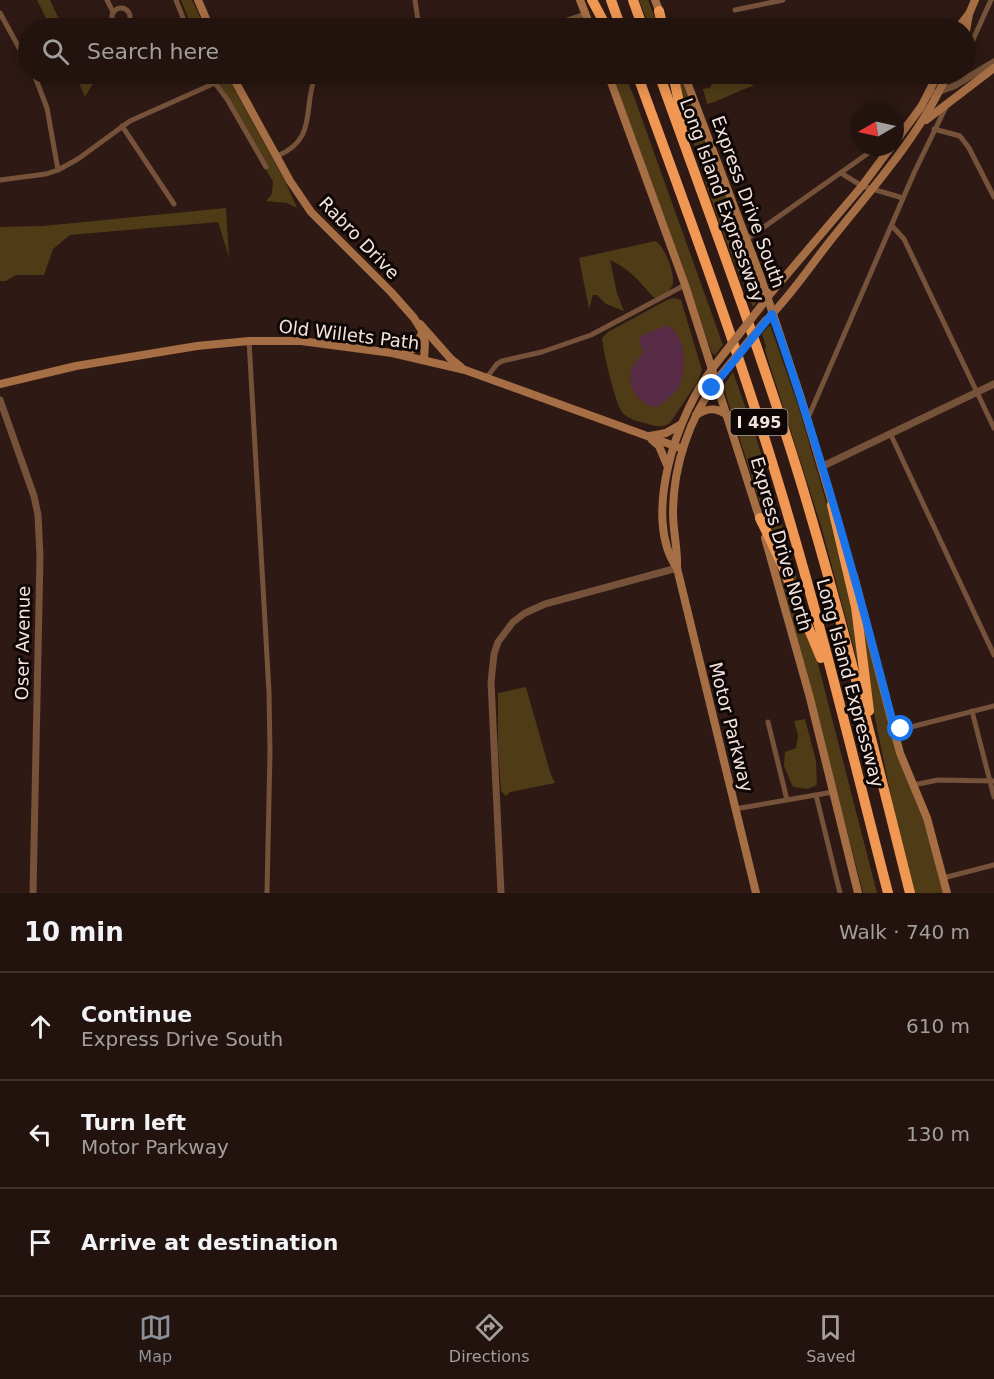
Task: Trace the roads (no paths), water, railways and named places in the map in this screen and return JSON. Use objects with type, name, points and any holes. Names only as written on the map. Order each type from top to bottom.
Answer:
[{"type":"highway","points":[[592,0],[602,18]]},
{"type":"highway","points":[[611,0],[617,18]]},
{"type":"highway","points":[[633,0],[639,18]]},
{"type":"highway","points":[[633,84],[679,190]]},
{"type":"highway","name":"Long Island Expressway","points":[[641,84],[733,340],[779,484],[819,627],[888,893]]},
{"type":"highway","name":"Long Island Expressway","points":[[663,84],[753,333],[800,477],[910,893]]},
{"type":"highway","points":[[675,84],[688,156]]},
{"type":"highway","points":[[832,505],[855,600],[873,732],[891,817]]},
{"type":"highway","points":[[760,518],[811,630],[859,779]]},
{"type":"main road","points":[[198,0],[206,18]]},
{"type":"main road","points":[[580,0],[587,18]]},
{"type":"main road","points":[[968,18],[975,0]]},
{"type":"main road","points":[[966,18],[969,14]]},
{"type":"main road","points":[[976,81],[994,68]]},
{"type":"main road","name":"Rabro Drive","points":[[237,84],[299,196],[311,212],[414,318],[422,331],[425,343],[424,359]]},
{"type":"main road","name":"Express Drive North","points":[[612,84],[718,379],[760,518],[810,698],[858,893]]},
{"type":"main road","name":"Express Drive South","points":[[688,84],[747,239],[761,278],[764,302],[772,314],[801,398],[864,614],[903,762],[927,818],[947,893]]},
{"type":"main road","points":[[904,130],[933,84]]},
{"type":"main road","name":"Motor Parkway","points":[[756,893],[677,568],[673,512],[675,483],[683,449],[700,405],[718,379],[872,188],[918,127],[942,84]]},
{"type":"main road","points":[[918,127],[972,84]]},
{"type":"main road","name":"Motor Parkway","points":[[677,568],[669,556],[664,525],[664,500],[673,446],[696,391],[764,302],[862,186],[884,156]]},
{"type":"main road","points":[[761,278],[770,282],[781,282]]},
{"type":"main road","points":[[414,318],[427,329],[450,358],[465,370]]},
{"type":"main road","points":[[402,355],[415,348],[422,331]]},
{"type":"main road","name":"Old Willets Path","points":[[0,384],[76,366],[197,346],[249,341],[308,342],[402,355],[465,370],[683,449]]},
{"type":"main road","points":[[696,415],[715,408],[727,415]]},
{"type":"main road","points":[[649,437],[666,433],[681,424]]},
{"type":"main road","points":[[649,437],[665,455],[668,468]]},
{"type":"street","points":[[107,0],[113,12]]},
{"type":"street","points":[[176,0],[183,18]]},
{"type":"street","points":[[414,0],[417,18]]},
{"type":"street","points":[[735,10],[783,0]]},
{"type":"street","points":[[976,33],[991,0]]},
{"type":"street","points":[[0,13],[18,46]]},
{"type":"street","points":[[573,18],[585,14]]},
{"type":"street","points":[[976,74],[994,62]]},
{"type":"street","points":[[38,84],[47,108],[58,170]]},
{"type":"street","points":[[0,180],[46,174],[58,170],[78,159],[122,126],[213,84]]},
{"type":"street","points":[[216,84],[227,99],[266,167]]},
{"type":"street","points":[[277,156],[294,148],[300,139],[306,127],[314,84]]},
{"type":"street","points":[[928,95],[958,84]]},
{"type":"street","points":[[807,420],[940,115],[951,100]]},
{"type":"street","points":[[904,127],[909,123]]},
{"type":"street","points":[[122,126],[174,204]]},
{"type":"street","points":[[934,129],[960,136],[969,148],[994,197]]},
{"type":"street","points":[[747,239],[865,156]]},
{"type":"street","points":[[841,173],[862,186],[903,198]]},
{"type":"street","points":[[892,226],[904,239],[994,428]]},
{"type":"street","points":[[487,377],[502,361],[542,352],[591,335],[685,285]]},
{"type":"street","points":[[249,341],[270,709],[267,893]]},
{"type":"street","points":[[821,467],[994,384]]},
{"type":"street","points":[[801,398],[817,399]]},
{"type":"street","name":"Oser Avenue","points":[[0,400],[34,496],[38,515],[40,555],[33,893]]},
{"type":"street","points":[[890,433],[994,655]]},
{"type":"street","points":[[501,893],[491,682],[494,654],[498,642],[513,622],[535,608],[677,568]]},
{"type":"street","points":[[895,731],[994,706]]},
{"type":"street","points":[[972,711],[992,781],[994,797]]},
{"type":"street","points":[[768,722],[787,800]]},
{"type":"street","points":[[913,785],[938,780],[992,781]]},
{"type":"street","points":[[735,809],[833,792]]},
{"type":"street","points":[[816,795],[840,893]]},
{"type":"street","points":[[944,878],[994,865]]}]
